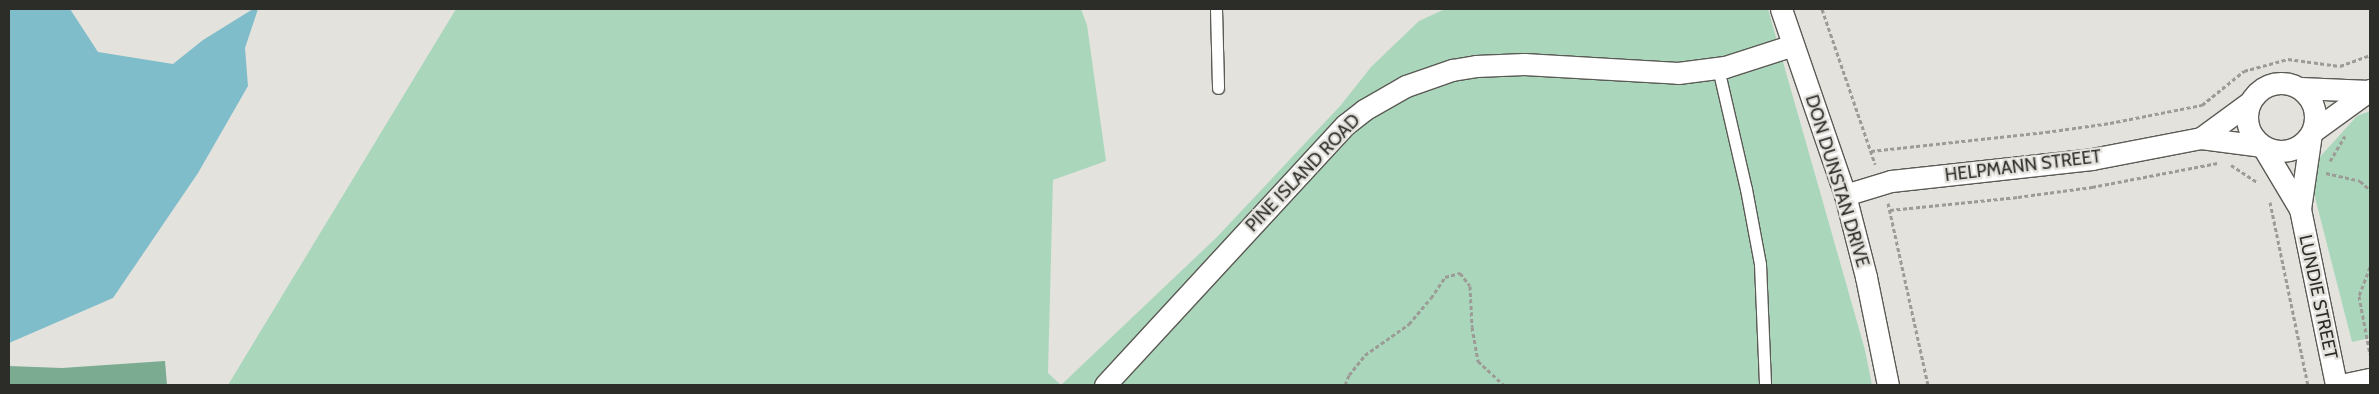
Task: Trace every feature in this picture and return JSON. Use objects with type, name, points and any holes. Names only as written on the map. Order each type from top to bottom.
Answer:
[{"type":"street","name":"DON DUNSTAN DRIVE","points":[[1781,9],[1845,195],[1866,277],[1888,385]]},
{"type":"street","name":"PINE ISLAND ROAD","points":[[1105,385],[1345,126],[1364,110],[1406,86],[1452,70],[1476,66],[1524,64],[1678,74],[1718,68],[1793,45]]},
{"type":"street","points":[[2272,84],[2291,84],[2300,88],[2369,91],[2312,133],[2298,147],[2290,150],[2281,152],[2262,146],[2255,141],[2248,126],[2246,118],[2250,102],[2255,94],[2272,84]]},
{"type":"street","points":[[2300,88],[2311,100],[2314,108],[2315,124],[2312,133]]},
{"type":"street","name":"HELPMANN STREET","points":[[2201,138],[2250,102]]},
{"type":"street","name":"LUNDIE STREET","points":[[2300,209],[2312,133]]},
{"type":"street","name":"HELPMANN STREET","points":[[1845,195],[1891,181],[2092,160],[2201,138],[2262,146]]},
{"type":"street","name":"LUNDIE STREET","points":[[2262,146],[2300,209],[2336,385]]},
{"type":"street","points":[[2341,385],[2370,379]]},
{"type":"lane","points":[[1216,9],[1218,88]]},
{"type":"lane","points":[[1718,68],[1744,180],[1760,264],[1764,385]]},
{"type":"path","points":[[1871,151],[2110,123],[2202,105],[2244,71],[2288,58],[2340,66],[2370,55]]},
{"type":"path","points":[[2326,173],[2331,157],[2342,139],[2350,131]]},
{"type":"path","points":[[1890,210],[2018,197],[2092,187],[2225,162],[2260,183]]},
{"type":"path","points":[[2268,197],[2308,385]]},
{"type":"path","points":[[2370,267],[2359,296],[2370,354]]},
{"type":"path","points":[[1345,385],[1349,375],[1365,355],[1409,324],[1431,298],[1444,277],[1460,273],[1470,286],[1472,327],[1478,361],[1504,385]]},
{"type":"green space","points":[[456,9],[1081,9],[1087,25],[1106,161],[1053,180],[1048,373],[1061,385],[228,385]]},
{"type":"green space","points":[[1445,9],[1768,9],[1865,350],[1872,385],[1061,385],[1216,238],[1341,105],[1371,67],[1419,21]]},
{"type":"green space","points":[[2370,111],[2370,338],[2352,342],[2308,170],[2357,116]]},
{"type":"green space","points":[[165,361],[167,385],[9,385],[9,366],[62,368]]},
{"type":"water","points":[[9,9],[70,9],[98,52],[173,64],[203,40],[253,9],[258,9],[245,48],[248,86],[198,173],[113,298],[9,343]]}]
